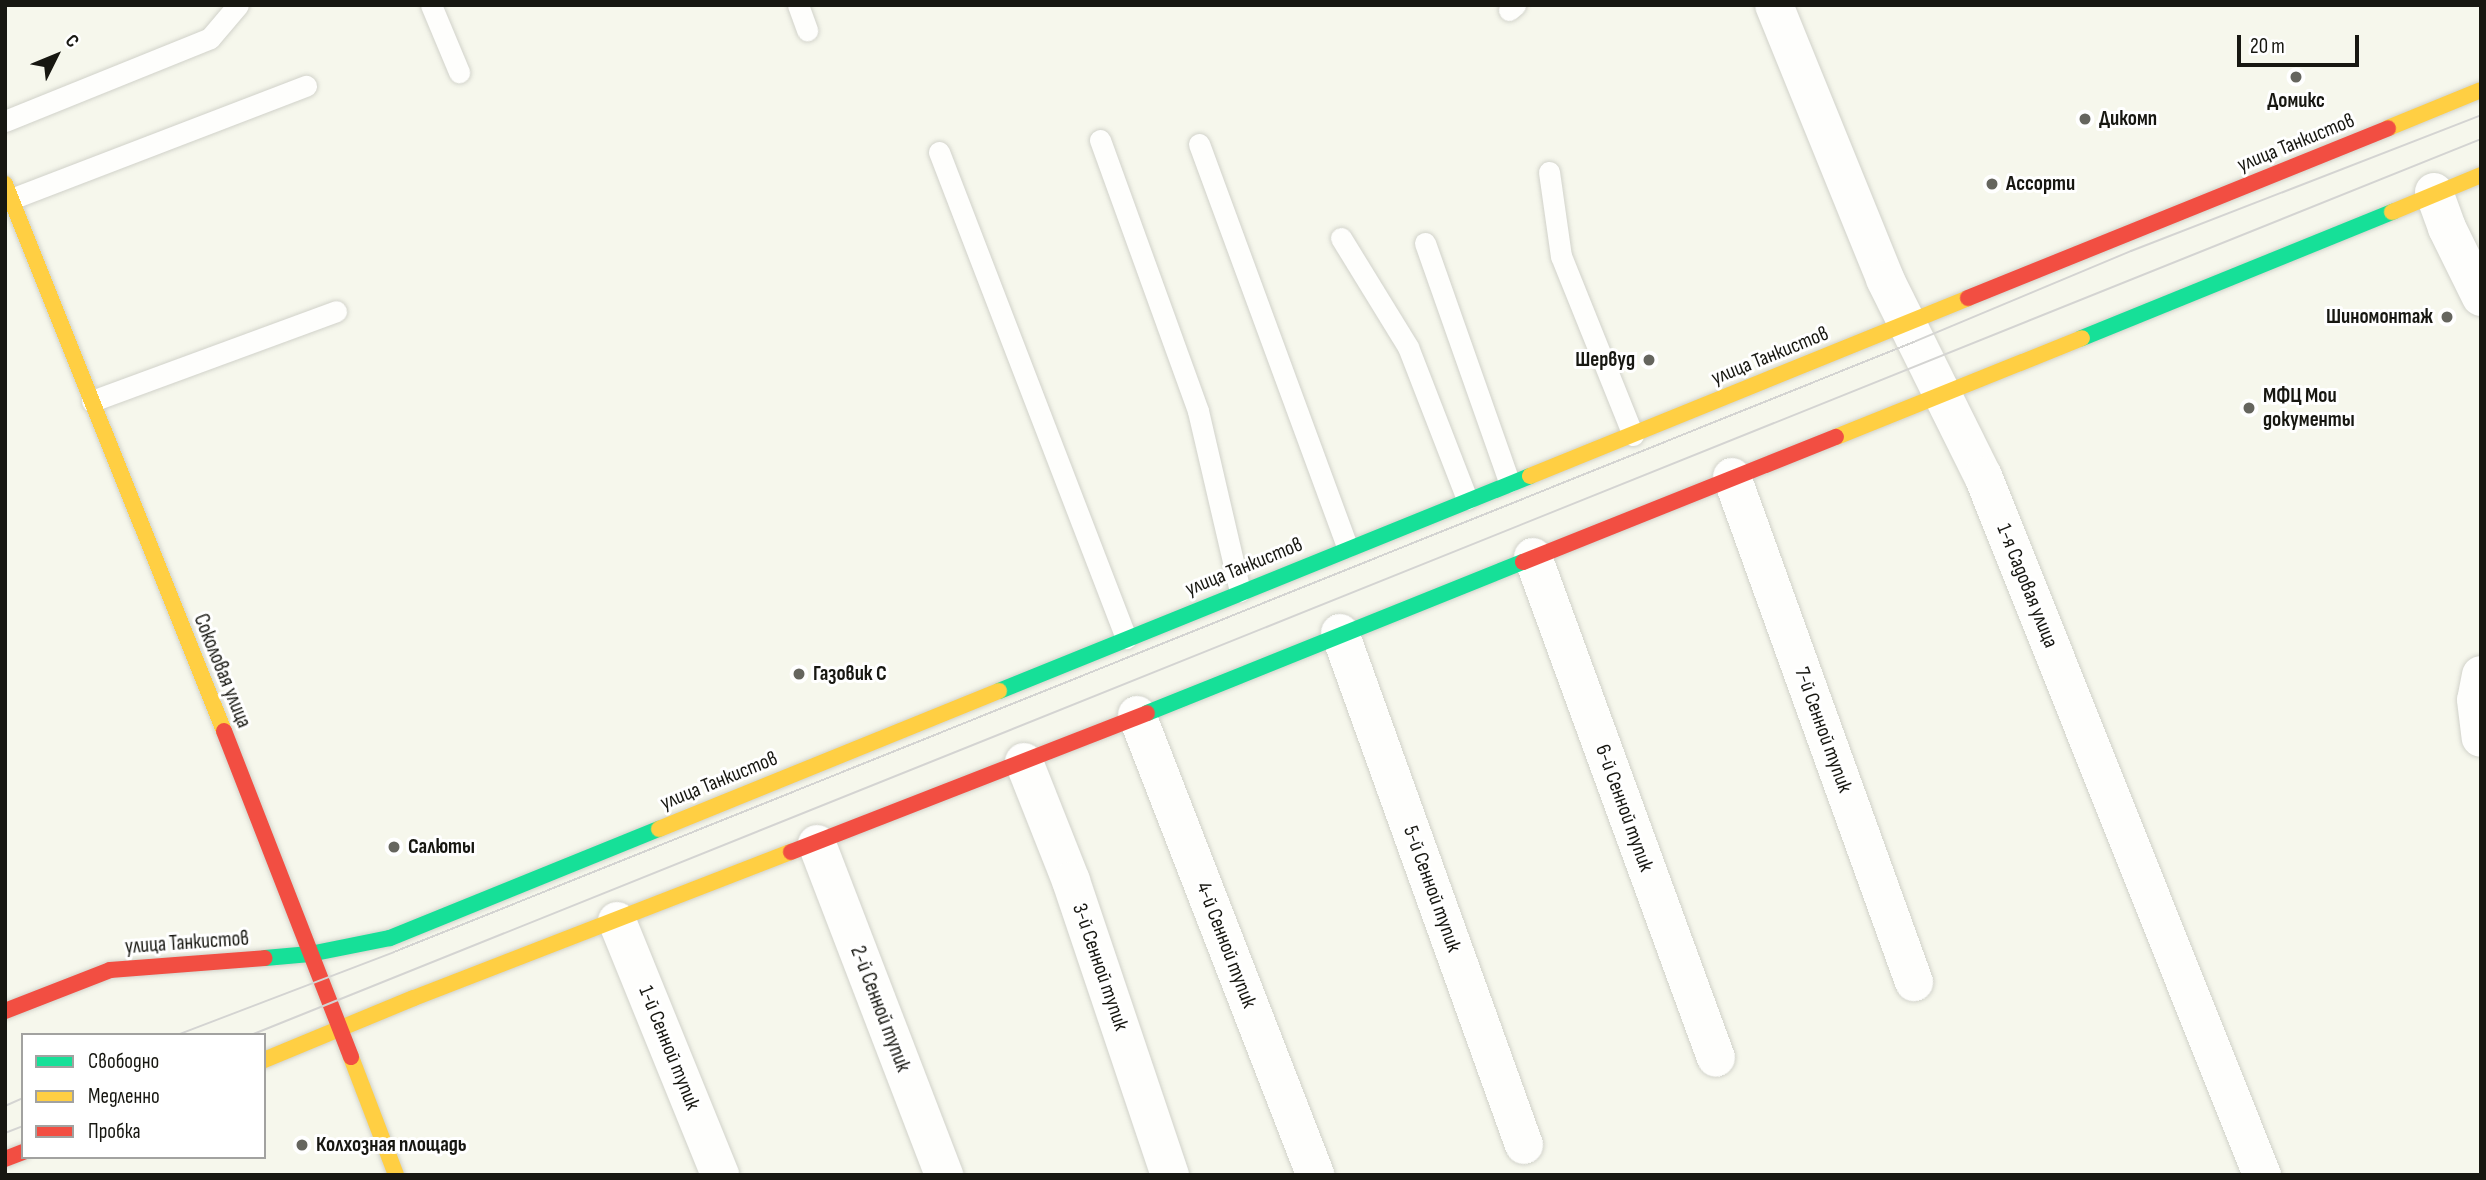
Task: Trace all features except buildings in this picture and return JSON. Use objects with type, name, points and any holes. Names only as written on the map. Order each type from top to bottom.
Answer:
[{"type":"main road","name":"улица Танкистов","points":[[5,1011],[110,970],[310,954],[390,937],[1347,547],[1633,435],[2481,90]]},
{"type":"main road","points":[[266,1059],[1024,762],[2481,175]]},
{"type":"main road","name":"Соколовая улица","points":[[8,192],[396,1175]]},
{"type":"street","name":"1-я Садовая улица","points":[[1774,5],[1885,279],[1983,476],[2262,1175]]},
{"type":"street","points":[[2434,192],[2447,229],[2481,297]]},
{"type":"street","name":"7-й Сенной тупик","points":[[1732,477],[1914,982]]},
{"type":"street","name":"6-й Сенной тупик","points":[[1533,557],[1716,1058]]},
{"type":"street","name":"5-й Сенной тупик","points":[[1340,633],[1524,1144]]},
{"type":"street","points":[[2481,675],[2476,699],[2481,737]]},
{"type":"street","name":"4-й Сенной тупик","points":[[1138,715],[1314,1175]]},
{"type":"street","name":"3-й Сенной тупик","points":[[1024,762],[1071,881],[1170,1175]]},
{"type":"street","name":"2-й Сенной тупик","points":[[817,844],[944,1175]]},
{"type":"street","name":"1-й Сенной тупик","points":[[617,921],[720,1175]]},
{"type":"lane","points":[[5,121],[210,38],[238,5]]},
{"type":"lane","points":[[431,5],[459,72]]},
{"type":"lane","points":[[798,5],[807,30]]},
{"type":"lane","points":[[8,192],[306,86]]},
{"type":"lane","points":[[1100,140],[1198,411],[1240,591]]},
{"type":"lane","points":[[1199,144],[1347,547]]},
{"type":"lane","points":[[939,152],[1126,638]]},
{"type":"lane","points":[[1549,172],[1561,256],[1633,435]]},
{"type":"lane","points":[[1340,238],[1408,347],[1467,499]]},
{"type":"lane","points":[[1425,243],[1509,482]]},
{"type":"lane","points":[[92,401],[336,311]]},
{"type":"tram line","points":[[182,1033],[394,952],[1916,341],[2131,251],[2481,115]]},
{"type":"tram line","points":[[256,1033],[2481,139]]},
{"type":"tram line","points":[[5,1106],[21,1099]]},
{"type":"tram line","points":[[5,1133],[21,1127]]},
{"type":"traffic: fast","points":[[2082,338],[2392,212]]},
{"type":"traffic: fast","points":[[999,691],[1530,476]]},
{"type":"traffic: fast","points":[[1147,713],[1523,562]]},
{"type":"traffic: fast","points":[[265,958],[310,954],[390,938],[659,829]]},
{"type":"traffic: slow","points":[[2388,128],[2481,90]]},
{"type":"traffic: slow","points":[[2392,212],[2481,175]]},
{"type":"traffic: slow","points":[[5,184],[224,731]]},
{"type":"traffic: slow","points":[[1530,476],[1968,298]]},
{"type":"traffic: slow","points":[[1836,437],[2082,338]]},
{"type":"traffic: slow","points":[[659,829],[999,691]]},
{"type":"traffic: slow","points":[[266,1059],[414,998],[791,852]]},
{"type":"traffic: slow","points":[[351,1057],[396,1175]]},
{"type":"traffic: jam","points":[[1968,298],[2388,128]]},
{"type":"traffic: jam","points":[[1523,562],[1836,437]]},
{"type":"traffic: jam","points":[[791,852],[1147,713]]},
{"type":"traffic: jam","points":[[224,731],[351,1057]]},
{"type":"traffic: jam","points":[[5,1011],[110,970],[265,958]]},
{"type":"traffic: jam","points":[[5,1159],[21,1153]]},
{"type":"place","name":"Домикс","points":[[2296,77]]},
{"type":"place","name":"Дикомп","points":[[2085,119]]},
{"type":"place","name":"Ассорти","points":[[1992,184]]},
{"type":"place","name":"Шиномонтаж","points":[[2447,317]]},
{"type":"place","name":"Шервуд","points":[[1649,360]]},
{"type":"place","name":"МФЦ Мои документы","points":[[2249,408]]},
{"type":"place","name":"Газовик С","points":[[799,674]]},
{"type":"place","name":"Салюты","points":[[394,847]]},
{"type":"place","name":"Колхозная площадь","points":[[302,1145]]}]
